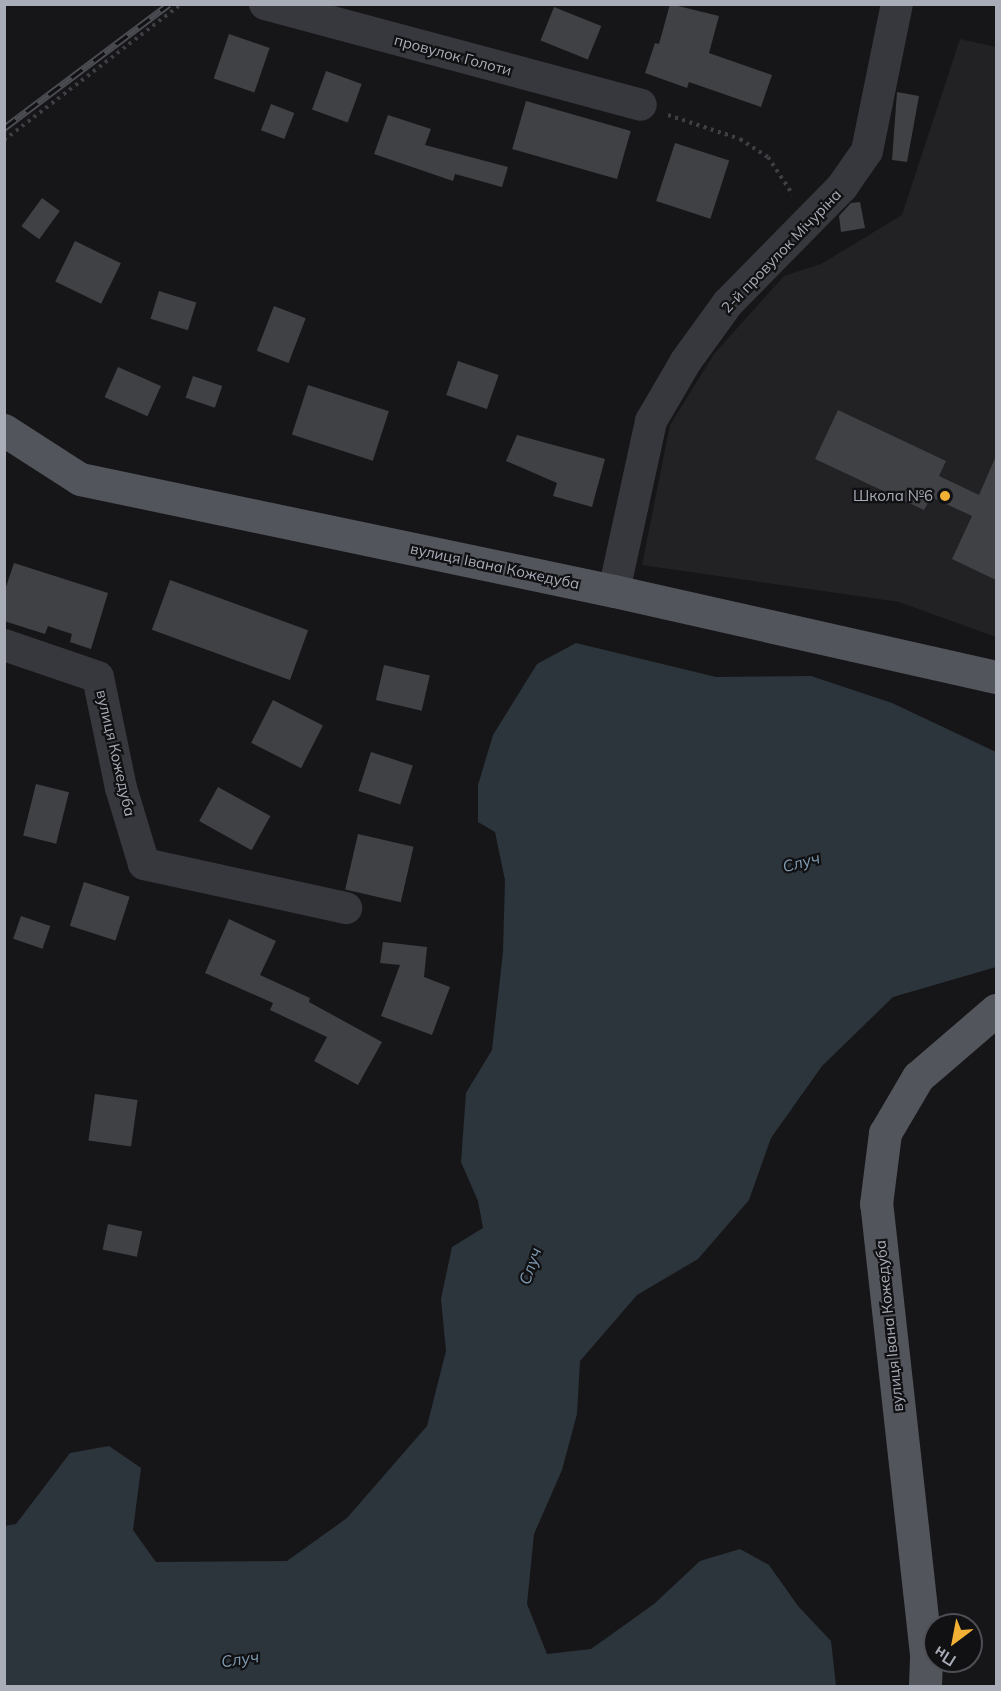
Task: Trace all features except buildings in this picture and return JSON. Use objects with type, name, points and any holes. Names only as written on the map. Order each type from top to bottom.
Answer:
[{"type":"main road","name":"вулиця Івана Кожедуба","points":[[4,430],[81,479],[614,591],[996,677]]},
{"type":"main road","name":"вулиця Івана Кожедуба","points":[[925,1686],[925,1642],[876,1204],[885,1133],[918,1077],[996,1010]]},
{"type":"street","name":"провулок Голоти","points":[[265,4],[641,105]]},
{"type":"street","name":"2-й провулок Мічуріна","points":[[614,591],[651,421],[686,361],[728,303],[842,187],[867,151],[897,4]]},
{"type":"street","name":"вулиця Кожедуба","points":[[4,645],[98,677],[121,788],[144,864],[346,908]]},
{"type":"path","points":[[4,140],[181,4]]},
{"type":"path","points":[[641,105],[740,139],[768,157],[809,221]]},
{"type":"shaded area","points":[[960,39],[996,47],[996,637],[899,602],[642,565],[670,425],[714,354],[784,276],[821,264],[902,215]]},
{"type":"water","name":"Случ","points":[[576,643],[716,677],[811,676],[892,703],[996,752],[996,967],[893,997],[822,1066],[771,1138],[749,1200],[698,1259],[637,1295],[580,1361],[577,1414],[562,1470],[534,1534],[527,1604],[547,1654],[591,1649],[654,1604],[700,1561],[740,1549],[769,1565],[798,1606],[831,1641],[836,1686],[5,1686],[5,1526],[16,1524],[70,1453],[109,1446],[141,1468],[133,1530],[156,1562],[287,1561],[347,1518],[427,1426],[446,1351],[441,1299],[452,1247],[483,1228],[478,1201],[461,1162],[466,1093],[492,1050],[503,952],[505,880],[495,832],[478,822],[478,785],[493,735],[537,664]]},
{"type":"railway","points":[[4,128],[169,4]]},
{"type":"place","name":"Школа №6","points":[[945,496]]}]
